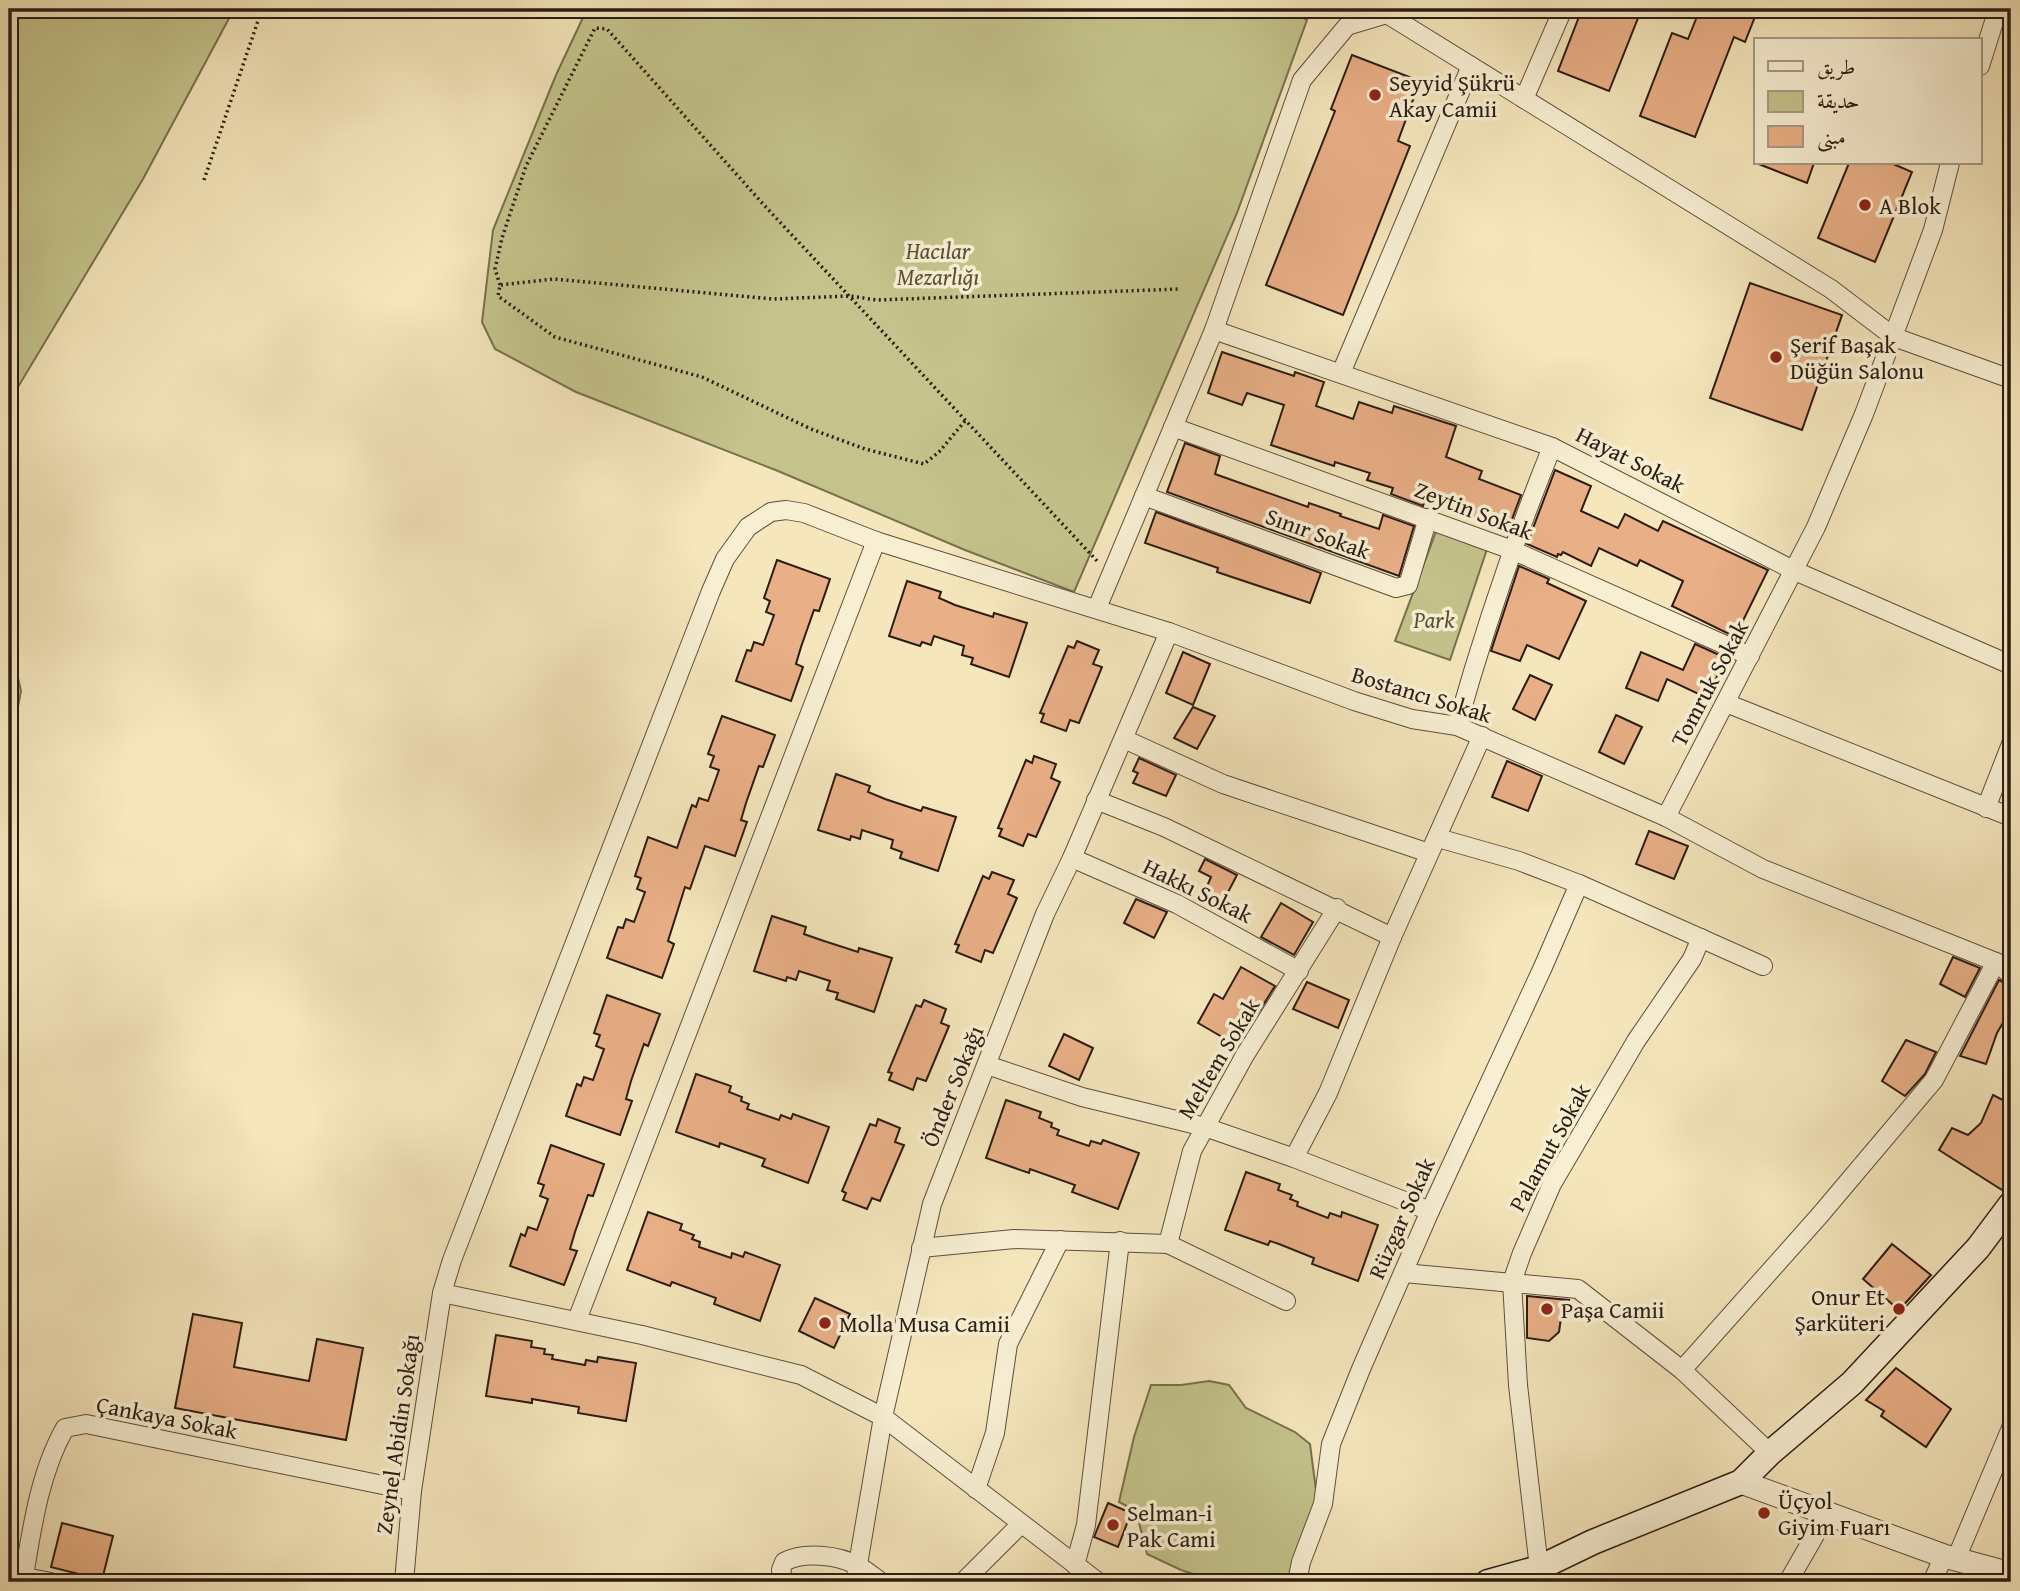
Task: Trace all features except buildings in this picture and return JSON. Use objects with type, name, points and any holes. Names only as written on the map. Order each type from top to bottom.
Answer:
[{"type":"main road","points":[[1488,1582],[1542,1577],[1593,1542],[1741,1482],[1770,1453],[1852,1383],[1978,1248],[2011,1204]]},
{"type":"street","points":[[1524,99],[1563,9]]},
{"type":"street","points":[[1982,60],[1998,9]]},
{"type":"street","points":[[1097,608],[1214,330],[1302,80],[1348,26],[1387,14],[1831,289],[1894,337],[2011,379]]},
{"type":"street","points":[[1341,373],[1471,66]]},
{"type":"street","name":"Tomruk Sokak","points":[[1666,817],[1795,571],[1838,477],[1933,230],[1950,164]]},
{"type":"street","name":"Hayat Sokak","points":[[1214,330],[1552,447],[1795,571],[2011,664]]},
{"type":"street","name":"Zeytin Sokak","points":[[1173,427],[1512,550],[1750,656]]},
{"type":"street","points":[[1457,726],[1480,643],[1552,447]]},
{"type":"street","name":"Sınır Sokak","points":[[1144,496],[1396,589],[1408,585],[1428,518]]},
{"type":"street","name":"Zeynel Abidin Sokağı","points":[[404,1582],[412,1491],[442,1293],[452,1260],[725,559],[748,527],[771,512],[786,510],[804,513],[876,541]]},
{"type":"street","points":[[577,1320],[876,541]]},
{"type":"street","name":"Bostancı Sokak","points":[[876,541],[1169,632],[1354,701],[1412,719],[1457,726],[1666,817],[1763,869],[1996,962],[2011,975]]},
{"type":"street","name":"Önder Sokağı","points":[[856,1574],[883,1417],[932,1204],[1045,915],[1169,632]]},
{"type":"street","points":[[1726,703],[2011,817]]},
{"type":"street","points":[[1294,1157],[1328,1093],[1392,937],[1482,737]]},
{"type":"street","points":[[1124,739],[1223,784],[1433,845],[1519,861],[1579,884],[1763,966]]},
{"type":"street","points":[[1986,808],[2011,744]]},
{"type":"street","points":[[1096,800],[1164,827],[1337,908],[1392,937]]},
{"type":"street","name":"Hakkı Sokak","points":[[1072,858],[1177,904],[1299,971]]},
{"type":"street","name":"Rüzgar Sokak","points":[[1297,1582],[1301,1562],[1323,1504],[1331,1444],[1361,1369],[1579,884]]},
{"type":"street","name":"Meltem Sokak","points":[[1168,1244],[1192,1151],[1245,1055],[1337,908]]},
{"type":"street","name":"Palamut Sokak","points":[[1542,1577],[1518,1385],[1512,1282],[1552,1184],[1636,1041],[1692,959],[1701,938]]},
{"type":"street","points":[[1682,1370],[1820,1215],[1934,1080],[1996,962]]},
{"type":"street","points":[[987,1065],[1082,1097],[1205,1127],[1294,1157],[1430,1211]]},
{"type":"street","points":[[921,1248],[1014,1239],[1168,1244],[1286,1301]]},
{"type":"street","points":[[976,1489],[995,1433],[1008,1344],[1060,1240]]},
{"type":"street","points":[[1075,1565],[1086,1525],[1120,1241]]},
{"type":"street","points":[[1404,1273],[1578,1289],[1682,1370],[1770,1453]]},
{"type":"street","points":[[442,1293],[577,1320],[801,1375],[883,1417],[1098,1582]]},
{"type":"street","name":"Çankaya Sokak","points":[[16,1575],[32,1531],[53,1449],[65,1428],[86,1424],[412,1491]]},
{"type":"street","points":[[1931,1582],[1950,1557],[2011,1428]]},
{"type":"street","points":[[1741,1482],[1950,1557],[2011,1574]]},
{"type":"street","points":[[1788,1582],[1827,1514]]},
{"type":"street","points":[[963,1582],[1021,1524]]},
{"type":"street","points":[[784,1582],[781,1570],[784,1562],[795,1555],[820,1555],[856,1574],[881,1582]]},
{"type":"street","points":[[16,1575],[51,1582]]},
{"type":"path","points":[[205,180],[262,9]]},
{"type":"path","points":[[965,422],[939,452],[924,464],[865,449],[811,429],[702,377],[555,337],[498,296],[500,285],[495,269],[526,166],[595,28],[607,29],[965,422],[1111,575]]},
{"type":"path","points":[[500,285],[554,279],[773,299],[850,296],[877,300],[1180,289]]},
{"type":"green space","points":[[9,9],[234,9],[143,179],[9,402]]},
{"type":"green space","name":"Hacılar Mezarlığı","points":[[587,9],[1287,9],[1307,20],[1237,213],[1074,592],[576,392],[495,349],[482,322],[493,230],[556,75]]},
{"type":"green space","name":"Park","points":[[1437,529],[1488,546],[1450,660],[1395,641]]},
{"type":"green space","points":[[9,638],[21,691],[9,753]]},
{"type":"green space","points":[[1209,1381],[1229,1385],[1246,1408],[1295,1432],[1310,1444],[1317,1498],[1291,1582],[1218,1582],[1181,1570],[1147,1554],[1136,1511],[1119,1502],[1134,1437],[1151,1385]]},
{"type":"place","name":"Seyyid Şükrü Akay Camii","points":[[1375,95]]},
{"type":"place","name":"A Blok","points":[[1865,205]]},
{"type":"place","name":"Şerif Başak Düğün Salonu","points":[[1776,357]]},
{"type":"place","name":"Paşa Camii","points":[[1547,1309]]},
{"type":"place","name":"Onur Et Şarküteri","points":[[1899,1309]]},
{"type":"place","name":"Molla Musa Camii","points":[[825,1323]]},
{"type":"place","name":"Üçyol Giyim Fuarı","points":[[1764,1513]]},
{"type":"place","name":"Selman-i Pak Cami","points":[[1113,1525]]}]
